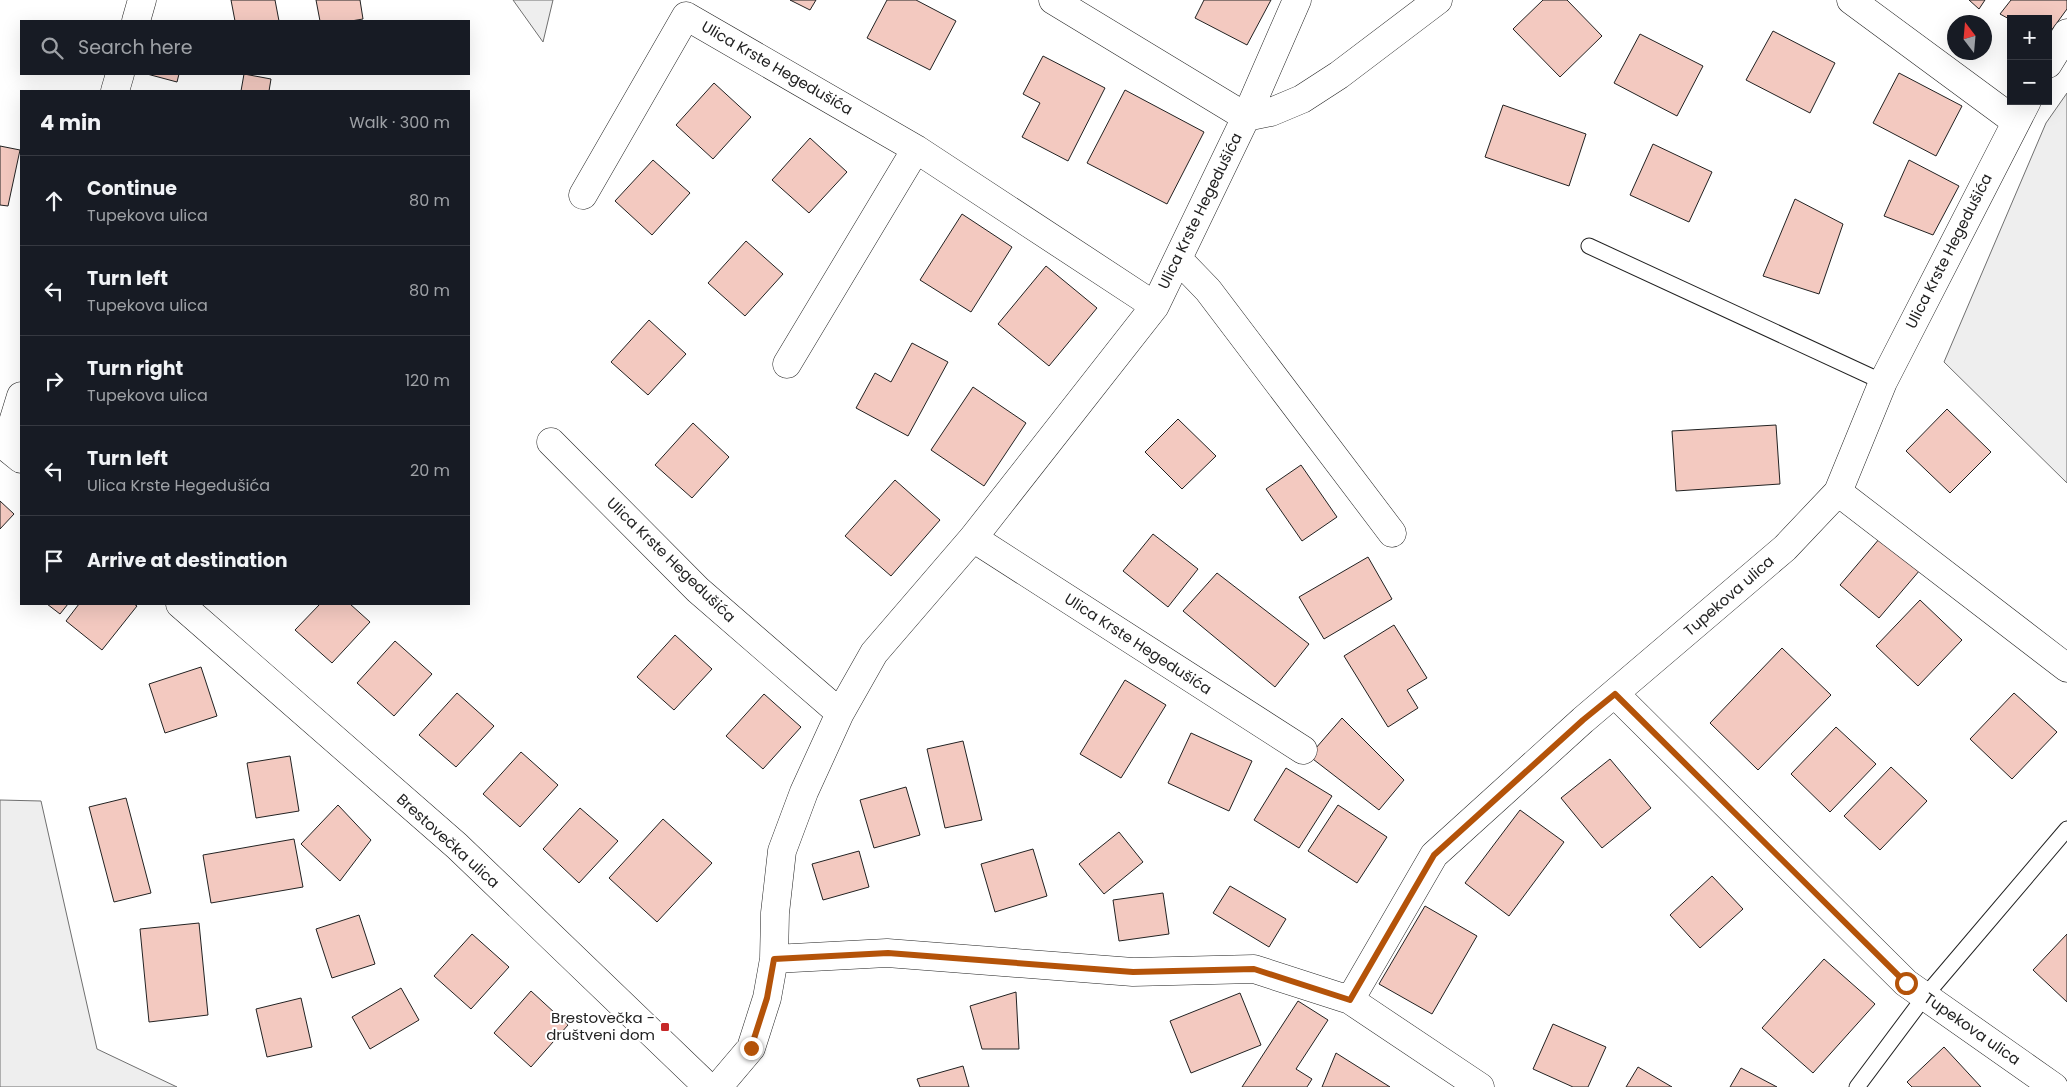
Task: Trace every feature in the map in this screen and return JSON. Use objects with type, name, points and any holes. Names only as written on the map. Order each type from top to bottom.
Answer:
[{"type":"street","points":[[136,20],[142,0]]},
{"type":"street","name":"Ulica Krste Hegedušića","points":[[1053,0],[1246,117],[1271,112],[1302,99],[1339,75],[1438,0]]},
{"type":"street","name":"Ulica Krste Hegedušića","points":[[718,1087],[751,1048],[767,998],[774,959],[775,914],[782,851],[804,792],[840,713],[874,653],[973,538],[1155,306],[1246,117],[1297,0]]},
{"type":"street","name":"Ulica Krste Hegedušića","points":[[1851,0],[2021,111],[1883,382]]},
{"type":"street","name":"Ulica Krste Hegedušića","points":[[583,195],[686,16],[916,149],[1155,306]]},
{"type":"street","points":[[2050,60],[2067,33]]},
{"type":"street","points":[[114,90],[120,75]]},
{"type":"street","points":[[787,364],[916,149]]},
{"type":"street","points":[[1178,259],[1208,290],[1392,534]]},
{"type":"street","name":"Tupekova ulica","points":[[1350,1000],[1434,855],[1583,720],[1786,548],[1838,492],[1883,382]]},
{"type":"street","points":[[9,449],[20,400]]},
{"type":"street","name":"Ulica Krste Hegedušića","points":[[551,442],[698,590],[840,713]]},
{"type":"street","points":[[1838,492],[2067,668]]},
{"type":"street","name":"Ulica Krste Hegedušića","points":[[973,538],[1303,750]]},
{"type":"street","name":"Brestovečka ulica","points":[[181,605],[457,846],[708,1087]]},
{"type":"street","name":"Tupekova ulica","points":[[1615,694],[1906,983],[2054,1087]]},
{"type":"street","points":[[774,959],[888,953],[1133,972],[1254,969],[1350,1000],[1480,1087]]},
{"type":"lane","points":[[1589,246],[1883,382]]},
{"type":"lane","points":[[1856,1087],[1925,996],[2067,829]]},
{"type":"shaded area","points":[[513,0],[553,0],[543,42]]},
{"type":"shaded area","points":[[2067,93],[2067,483],[1944,362],[2046,123]]},
{"type":"shaded area","points":[[0,800],[41,801],[97,1049],[177,1087],[0,1087]]},
{"type":"building","points":[[231,0],[275,0],[279,20],[235,20]]},
{"type":"building","points":[[316,0],[360,0],[363,19],[320,20]]},
{"type":"building","points":[[790,0],[816,0],[810,10]]},
{"type":"building","points":[[887,0],[916,0],[956,21],[930,70],[867,38]]},
{"type":"building","points":[[1204,0],[1271,0],[1247,45],[1195,18]]},
{"type":"building","points":[[1543,0],[1567,0],[1602,36],[1560,77],[1513,29]]},
{"type":"building","points":[[1969,0],[1985,0],[1979,9]]},
{"type":"building","points":[[2011,0],[2067,0],[2067,9],[2052,30],[2052,15],[2007,15],[2007,18],[2000,14]]},
{"type":"building","points":[[1773,31],[1835,63],[1810,113],[1746,80]]},
{"type":"building","points":[[1640,34],[1703,66],[1677,116],[1614,83]]},
{"type":"building","points":[[1043,56],[1105,88],[1068,161],[1022,137],[1040,103],[1023,94]]},
{"type":"building","points":[[1899,73],[1962,106],[1936,156],[1873,123]]},
{"type":"building","points":[[151,75],[179,75],[177,82]]},
{"type":"building","points":[[244,75],[271,79],[269,90],[241,90]]},
{"type":"building","points":[[714,83],[751,117],[713,159],[676,125]]},
{"type":"building","points":[[1125,90],[1204,132],[1167,204],[1087,163]]},
{"type":"building","points":[[1503,105],[1586,134],[1569,186],[1485,157]]},
{"type":"building","points":[[810,138],[847,172],[809,213],[772,180]]},
{"type":"building","points":[[1653,144],[1712,172],[1689,222],[1630,195]]},
{"type":"building","points":[[0,146],[20,150],[8,206],[0,205]]},
{"type":"building","points":[[653,160],[690,193],[652,235],[615,201]]},
{"type":"building","points":[[1909,160],[1959,186],[1933,235],[1884,216]]},
{"type":"building","points":[[1795,199],[1843,224],[1819,294],[1763,276]]},
{"type":"building","points":[[962,214],[1012,247],[971,312],[920,280]]},
{"type":"building","points":[[746,241],[783,274],[745,316],[708,283]]},
{"type":"building","points":[[1046,266],[1097,308],[1049,366],[998,324]]},
{"type":"building","points":[[649,320],[686,354],[648,395],[611,362]]},
{"type":"building","points":[[912,343],[948,362],[908,436],[856,408],[875,373],[891,382]]},
{"type":"building","points":[[973,387],[1026,423],[984,486],[931,450]]},
{"type":"building","points":[[1947,409],[1991,452],[1950,493],[1906,451]]},
{"type":"building","points":[[1178,419],[1216,456],[1182,489],[1145,452]]},
{"type":"building","points":[[693,423],[729,457],[692,498],[655,465]]},
{"type":"building","points":[[1776,425],[1780,484],[1676,491],[1672,431]]},
{"type":"building","points":[[1301,465],[1337,517],[1302,541],[1266,489]]},
{"type":"building","points":[[895,480],[940,520],[891,576],[845,536]]},
{"type":"building","points":[[0,501],[14,514],[0,529]]},
{"type":"building","points":[[1153,534],[1198,569],[1168,607],[1123,571]]},
{"type":"building","points":[[1880,538],[1920,570],[1879,618],[1840,585]]},
{"type":"building","points":[[1368,557],[1392,599],[1324,639],[1299,597]]},
{"type":"building","points":[[1217,573],[1309,644],[1275,687],[1183,611]]},
{"type":"building","points":[[1920,600],[1962,640],[1918,686],[1876,646]]},
{"type":"building","points":[[48,605],[67,605],[60,614]]},
{"type":"building","points":[[78,605],[137,606],[102,650],[66,621]]},
{"type":"building","points":[[319,605],[351,605],[370,622],[332,663],[295,630]]},
{"type":"building","points":[[1394,625],[1427,678],[1407,690],[1418,708],[1388,727],[1344,656]]},
{"type":"building","points":[[675,635],[712,669],[674,710],[637,677]]},
{"type":"building","points":[[395,641],[432,674],[394,716],[357,683]]},
{"type":"building","points":[[1782,648],[1831,695],[1758,770],[1710,723]]},
{"type":"building","points":[[201,667],[217,716],[165,733],[149,684]]},
{"type":"building","points":[[1125,680],[1166,705],[1121,778],[1080,754]]},
{"type":"building","points":[[457,693],[494,726],[456,767],[419,735]]},
{"type":"building","points":[[2014,693],[2057,732],[2012,779],[1970,739]]},
{"type":"building","points":[[764,694],[801,727],[763,769],[726,736]]},
{"type":"building","points":[[1342,718],[1404,780],[1379,810],[1309,756]]},
{"type":"building","points":[[1836,727],[1876,764],[1830,812],[1791,774]]},
{"type":"building","points":[[1191,733],[1252,761],[1229,811],[1168,783]]},
{"type":"building","points":[[963,741],[982,820],[945,828],[927,749]]},
{"type":"building","points":[[521,752],[558,785],[520,827],[483,794]]},
{"type":"building","points":[[290,756],[299,811],[256,818],[247,763]]},
{"type":"building","points":[[1610,759],[1651,808],[1602,848],[1561,798]]},
{"type":"building","points":[[1891,767],[1927,801],[1880,850],[1844,816]]},
{"type":"building","points":[[1286,768],[1332,796],[1299,848],[1254,820]]},
{"type":"building","points":[[906,787],[920,835],[874,848],[860,800]]},
{"type":"building","points":[[126,798],[151,893],[114,902],[89,807]]},
{"type":"building","points":[[338,805],[371,840],[340,881],[301,844]]},
{"type":"building","points":[[1338,805],[1387,837],[1357,883],[1308,851]]},
{"type":"building","points":[[580,808],[618,841],[579,883],[543,849]]},
{"type":"building","points":[[1520,810],[1564,842],[1509,916],[1465,883]]},
{"type":"building","points":[[663,819],[712,863],[657,922],[609,878]]},
{"type":"building","points":[[1119,832],[1143,862],[1104,894],[1079,864]]},
{"type":"building","points":[[294,839],[303,887],[211,903],[203,855]]},
{"type":"building","points":[[1033,849],[1047,896],[995,912],[981,864]]},
{"type":"building","points":[[859,851],[869,887],[823,900],[812,864]]},
{"type":"building","points":[[1712,876],[1743,909],[1700,948],[1670,915]]},
{"type":"building","points":[[1230,886],[1286,919],[1269,947],[1213,913]]},
{"type":"building","points":[[1163,893],[1169,934],[1119,941],[1113,900]]},
{"type":"building","points":[[1425,906],[1477,936],[1432,1014],[1379,984]]},
{"type":"building","points":[[359,915],[375,964],[332,978],[316,929]]},
{"type":"building","points":[[199,923],[208,1015],[149,1022],[140,929]]},
{"type":"building","points":[[472,934],[509,967],[471,1009],[434,976]]},
{"type":"building","points":[[2067,934],[2067,1002],[2033,970]]},
{"type":"building","points":[[1824,959],[1875,1004],[1813,1073],[1762,1028]]},
{"type":"building","points":[[401,988],[419,1020],[370,1049],[352,1017]]},
{"type":"building","points":[[531,991],[568,1025],[531,1067],[494,1033]]},
{"type":"building","points":[[1016,992],[1019,1049],[982,1049],[970,1006]]},
{"type":"building","points":[[1240,993],[1261,1045],[1191,1073],[1170,1021]]},
{"type":"building","points":[[301,998],[312,1047],[267,1057],[256,1009]]},
{"type":"building","points":[[1298,1001],[1328,1020],[1296,1069],[1312,1079],[1307,1087],[1242,1087]]},
{"type":"building","points":[[1553,1024],[1606,1047],[1588,1087],[1573,1087],[1533,1069]]},
{"type":"building","points":[[1944,1047],[1981,1087],[1912,1087],[1907,1082]]},
{"type":"building","points":[[1336,1053],[1390,1087],[1322,1087]]},
{"type":"building","points":[[963,1066],[969,1087],[920,1087],[917,1079]]},
{"type":"building","points":[[1638,1067],[1672,1087],[1626,1087]]},
{"type":"building","points":[[1741,1068],[1777,1087],[1730,1087]]},
{"type":"place","name":"Brestovečka - društveni dom","points":[[665,1027]]},
{"type":"route","points":[[751,1048],[767,998],[774,959],[888,953],[1133,972],[1254,969],[1350,1000],[1434,855],[1583,720],[1615,694],[1906,983]]}]
